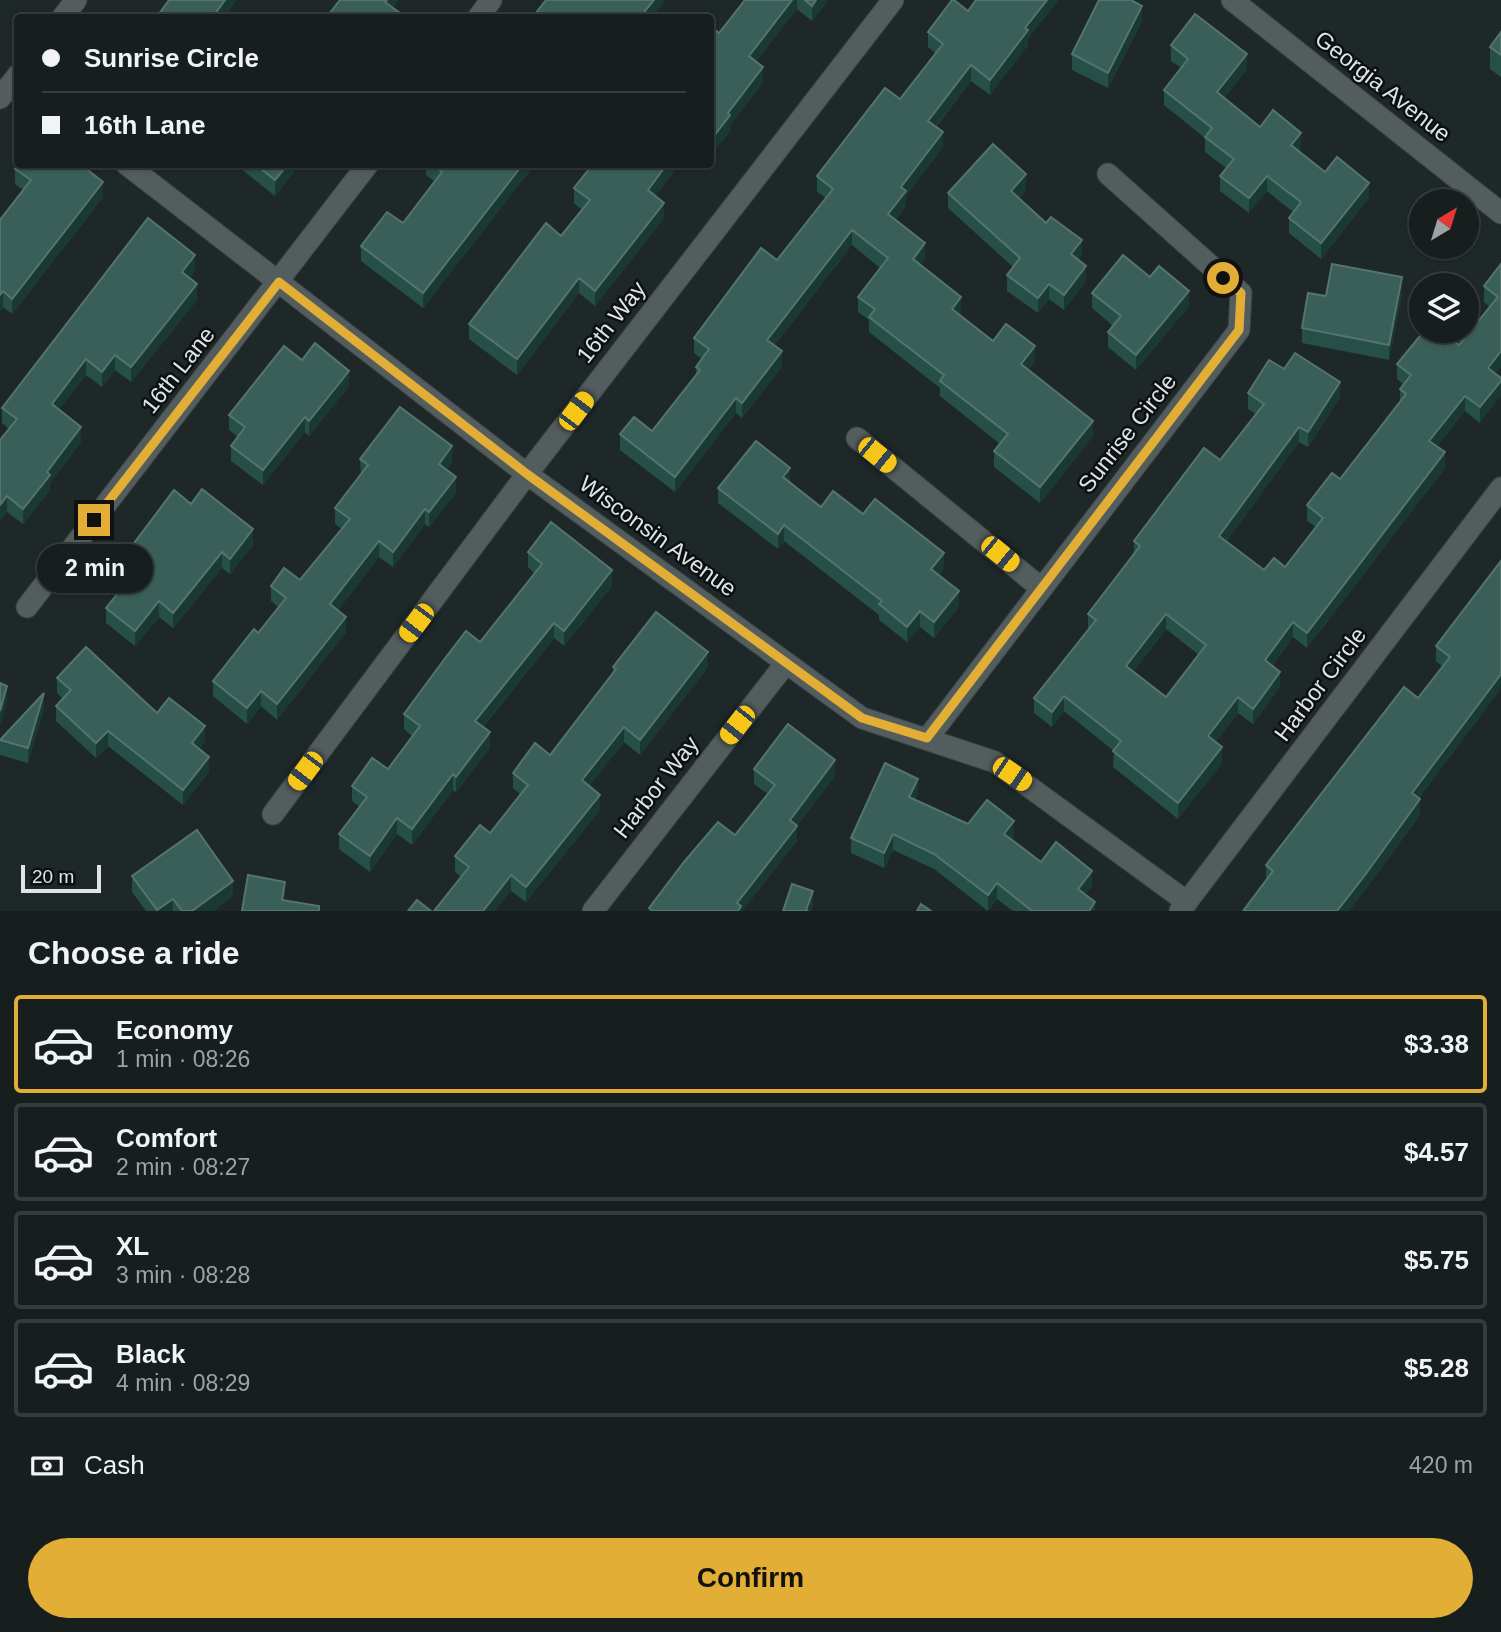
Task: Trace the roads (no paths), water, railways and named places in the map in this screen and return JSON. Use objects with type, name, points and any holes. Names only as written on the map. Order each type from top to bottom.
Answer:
[{"type":"street","points":[[65,14],[76,0]]},
{"type":"street","name":"16th Way","points":[[273,814],[527,474],[893,0]]},
{"type":"street","name":"Georgia Avenue","points":[[1232,0],[1501,213]]},
{"type":"street","points":[[0,98],[12,75]]},
{"type":"street","name":"Wisconsin Avenue","points":[[131,168],[527,474],[862,718],[995,762],[1183,906]]},
{"type":"street","name":"16th Lane","points":[[27,607],[365,168]]},
{"type":"street","name":"Sunrise Circle","points":[[927,738],[1239,330],[1241,293],[1108,174]]},
{"type":"street","points":[[857,438],[1041,587]]},
{"type":"street","name":"Harbor Circle","points":[[1183,906],[1501,488]]},
{"type":"street","name":"Harbor Way","points":[[593,911],[786,663]]}]
